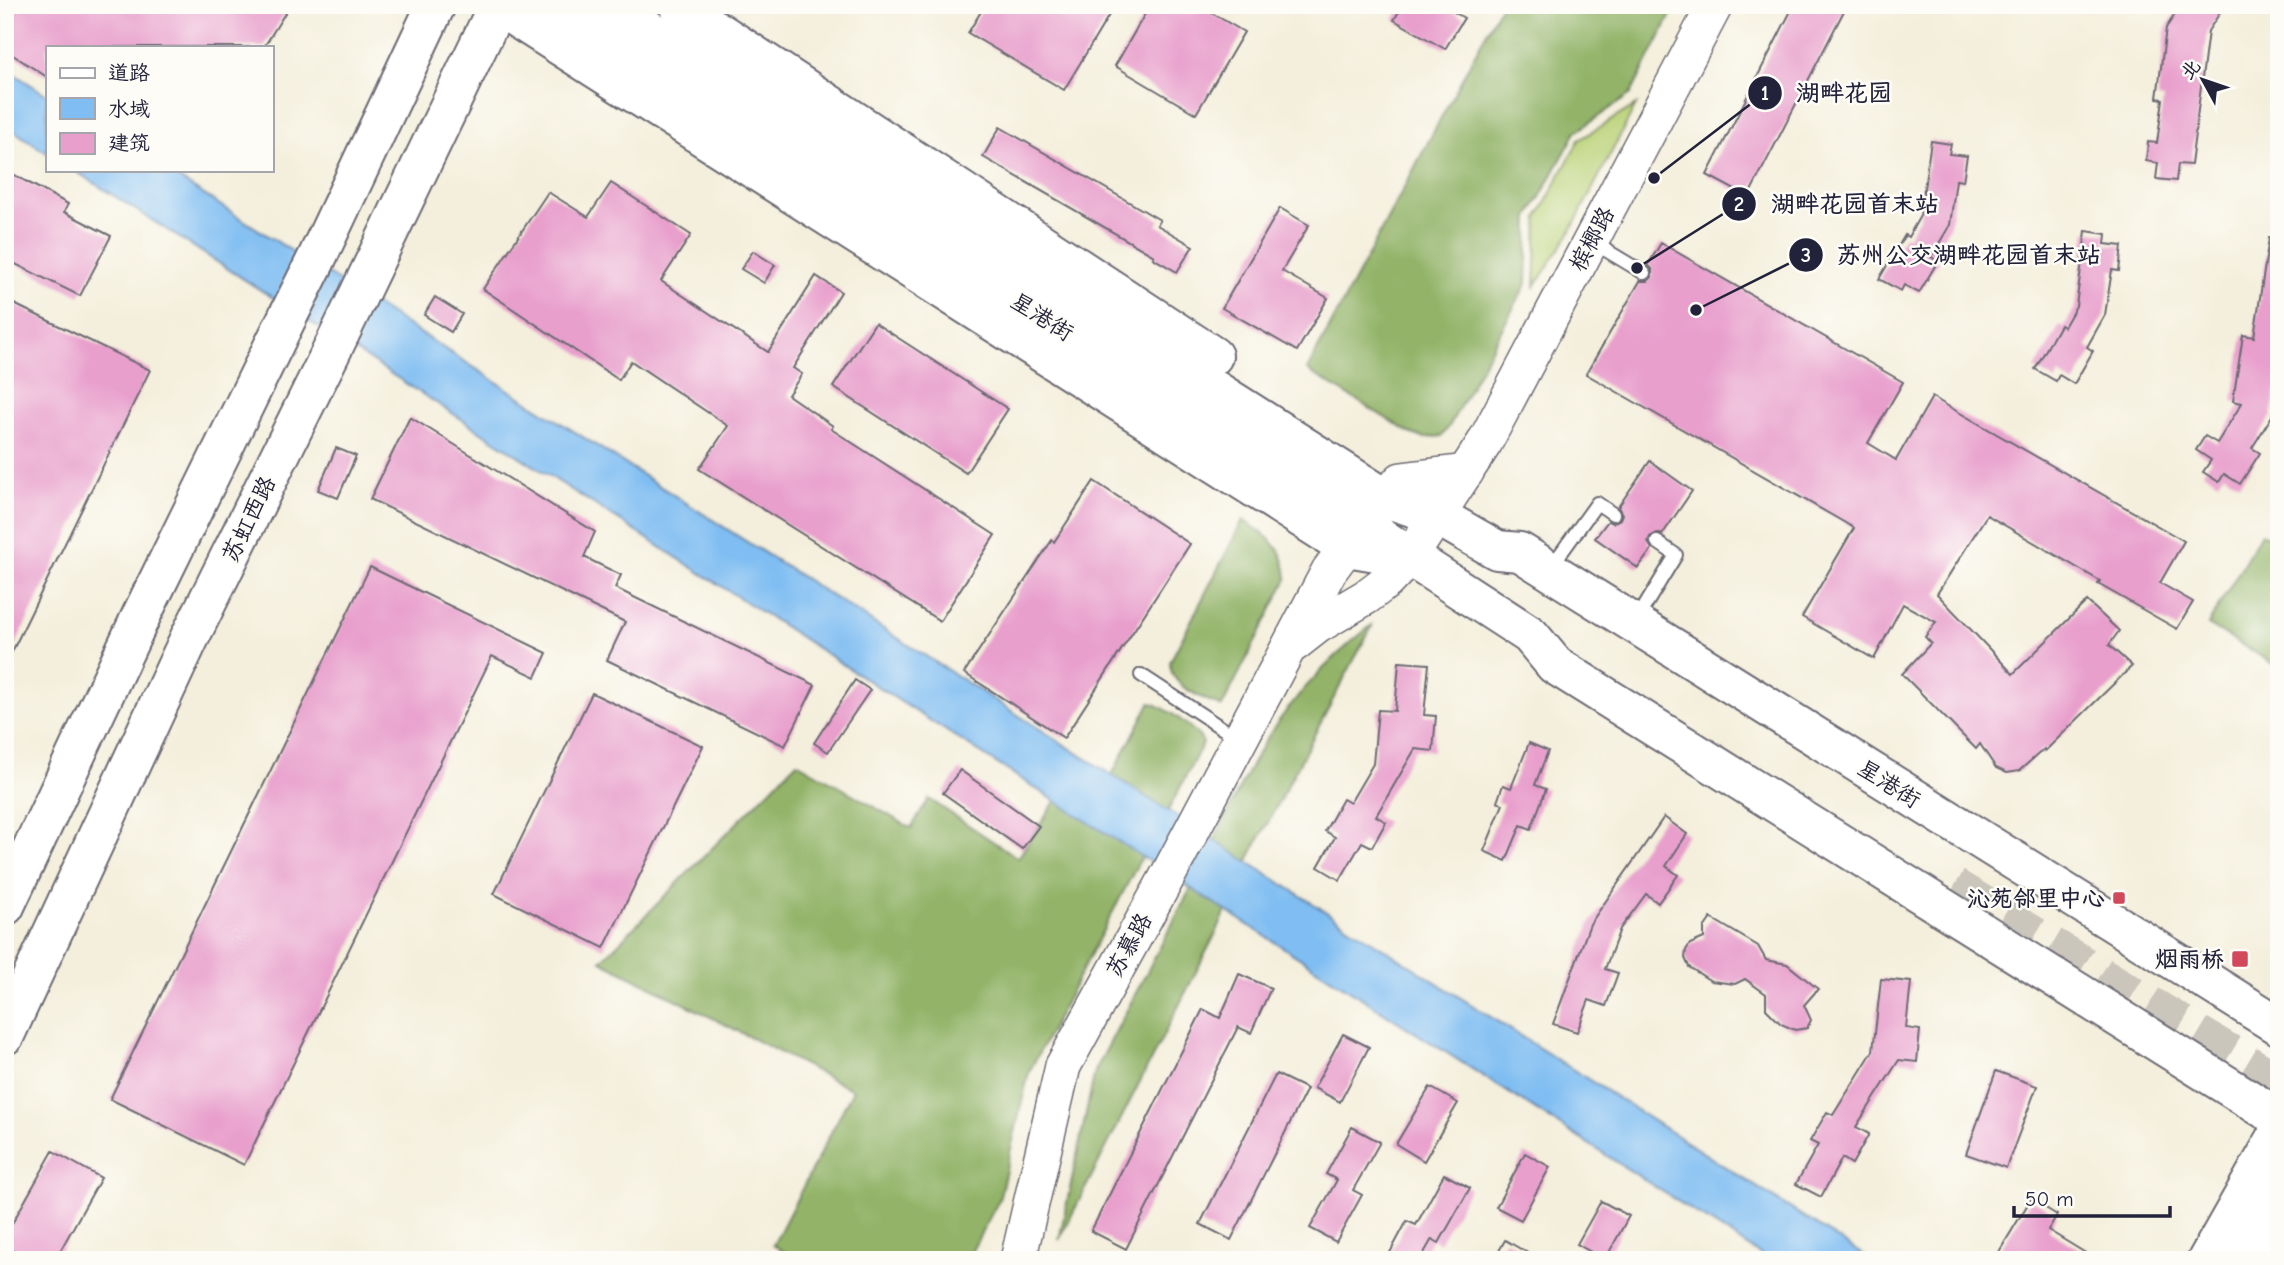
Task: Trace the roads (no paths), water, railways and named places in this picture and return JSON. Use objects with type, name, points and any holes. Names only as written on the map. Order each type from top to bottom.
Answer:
[{"type":"main road","points":[[5,906],[141,616],[315,262],[436,5]]},
{"type":"main road","name":"星港街","points":[[610,5],[1111,342],[1374,513],[1436,515],[1497,550],[1520,552],[2279,1026]]},
{"type":"main road","points":[[678,5],[1374,513],[1410,557]]},
{"type":"main road","name":"槟榔路","points":[[1466,472],[1485,442],[1715,5]]},
{"type":"main road","points":[[498,6],[1374,513]]},
{"type":"main road","name":"苏虹西路","points":[[5,1035],[189,639],[498,6]]},
{"type":"main road","name":"星港街","points":[[553,9],[1111,342]]},
{"type":"main road","points":[[1374,513],[1466,472]]},
{"type":"main road","name":"苏慕路","points":[[1289,648],[1317,626],[1366,597],[1387,581],[1410,557],[1466,472]]},
{"type":"main road","name":"苏慕路","points":[[1018,1260],[1063,1066],[1329,572],[1374,513]]},
{"type":"main road","name":"星港街","points":[[1497,550],[1508,570],[1961,876],[1566,644],[1530,635]]},
{"type":"main road","name":"星港街","points":[[1410,557],[1530,635],[1555,665],[2279,1118]]},
{"type":"main road","points":[[2207,1260],[2279,1133]]},
{"type":"main road","points":[[2238,1260],[2276,1194]]},
{"type":"main road","points":[[2272,1260],[2279,1248]]},
{"type":"lane","points":[[1590,241],[1644,272]]},
{"type":"lane","points":[[1548,570],[1597,503],[1613,514]]},
{"type":"lane","points":[[1633,625],[1676,555],[1657,542]]},
{"type":"lane","points":[[1141,675],[1240,740]]},
{"type":"water","points":[[5,68],[46,94],[46,152],[5,125]]},
{"type":"water","points":[[77,172],[168,172],[1871,1260],[1769,1260]]},
{"type":"tunnel","points":[[1954,887],[2279,1083]]},
{"type":"place","name":"湖畔花园","points":[[1654,178]]},
{"type":"place","name":"湖畔花园首末站","points":[[1637,268]]},
{"type":"place","name":"苏州公交湖畔花园首末站","points":[[1696,310]]},
{"type":"place","name":"沁苑邻里中心","points":[[2119,898]]},
{"type":"place","name":"烟雨桥","points":[[2240,959]]}]
